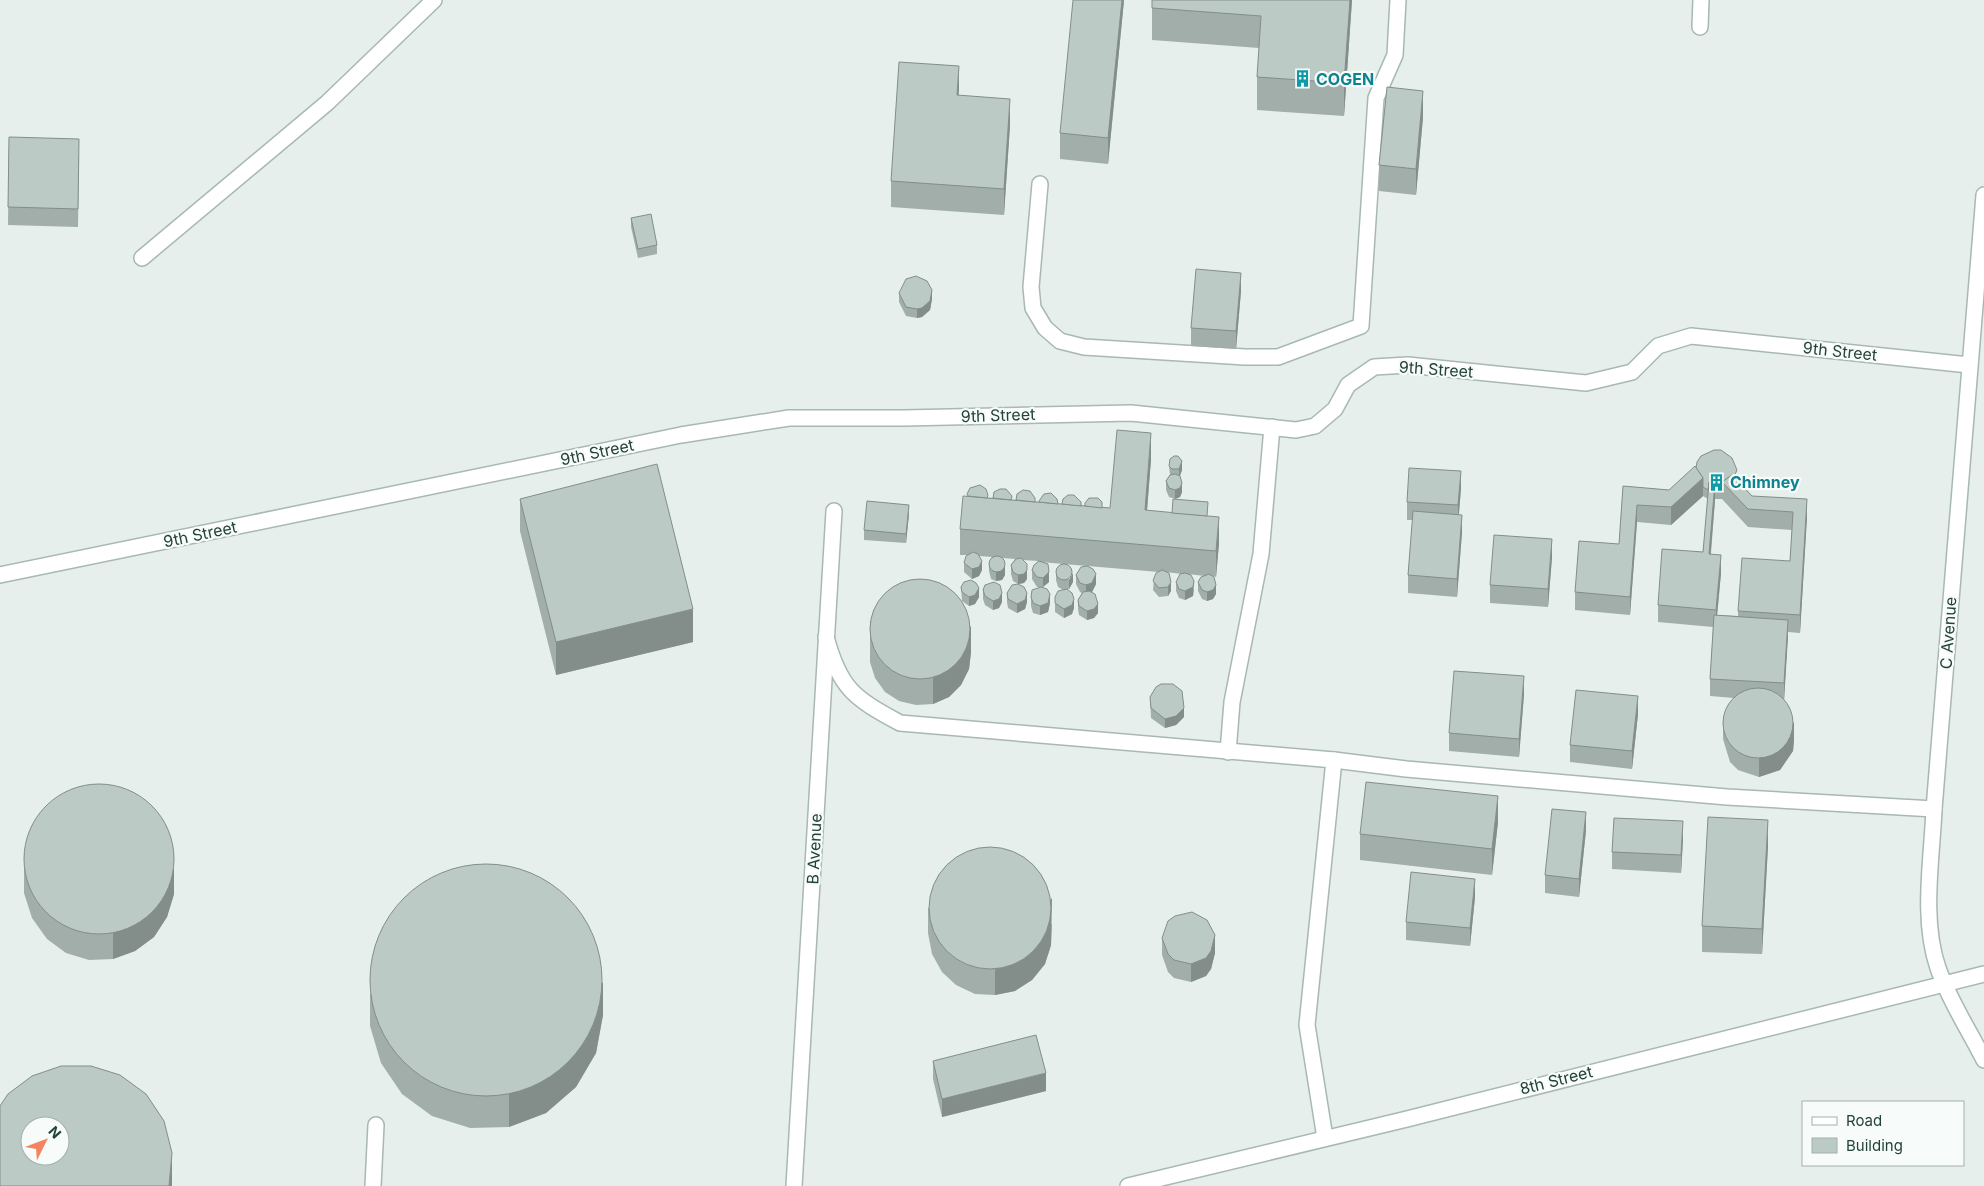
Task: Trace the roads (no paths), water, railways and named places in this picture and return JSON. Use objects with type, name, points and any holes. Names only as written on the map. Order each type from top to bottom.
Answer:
[{"type":"lane","points":[[142,258],[327,103],[434,0]]},
{"type":"lane","points":[[1040,184],[1030,287],[1033,308],[1045,328],[1060,341],[1084,347],[1245,357],[1278,357],[1361,326],[1376,98],[1395,55],[1398,0]]},
{"type":"lane","points":[[1700,27],[1701,0]]},
{"type":"lane","name":"C Avenue","points":[[1984,195],[1934,808],[1930,927],[1933,949],[1944,983],[1984,1060]]},
{"type":"lane","name":"9th Street","points":[[0,575],[681,435],[789,418],[1131,413],[1296,430],[1315,426],[1336,408],[1348,385],[1374,367],[1408,364],[1586,383],[1632,372],[1658,346],[1691,336],[1969,365]]},
{"type":"lane","points":[[1228,752],[1232,702],[1262,554],[1272,428]]},
{"type":"lane","name":"B Avenue","points":[[794,1186],[834,511]]},
{"type":"lane","points":[[826,637],[833,662],[848,688],[871,707],[900,723],[1334,760],[1406,769],[1727,797],[1934,808]]},
{"type":"lane","points":[[1325,1138],[1307,1025],[1334,760]]},
{"type":"lane","name":"8th Street","points":[[1128,1186],[1984,974]]},
{"type":"lane","points":[[373,1186],[376,1125]]},
{"type":"place","name":"COGEN","points":[[1302,79]]},
{"type":"place","name":"Chimney","points":[[1716,482]]}]
